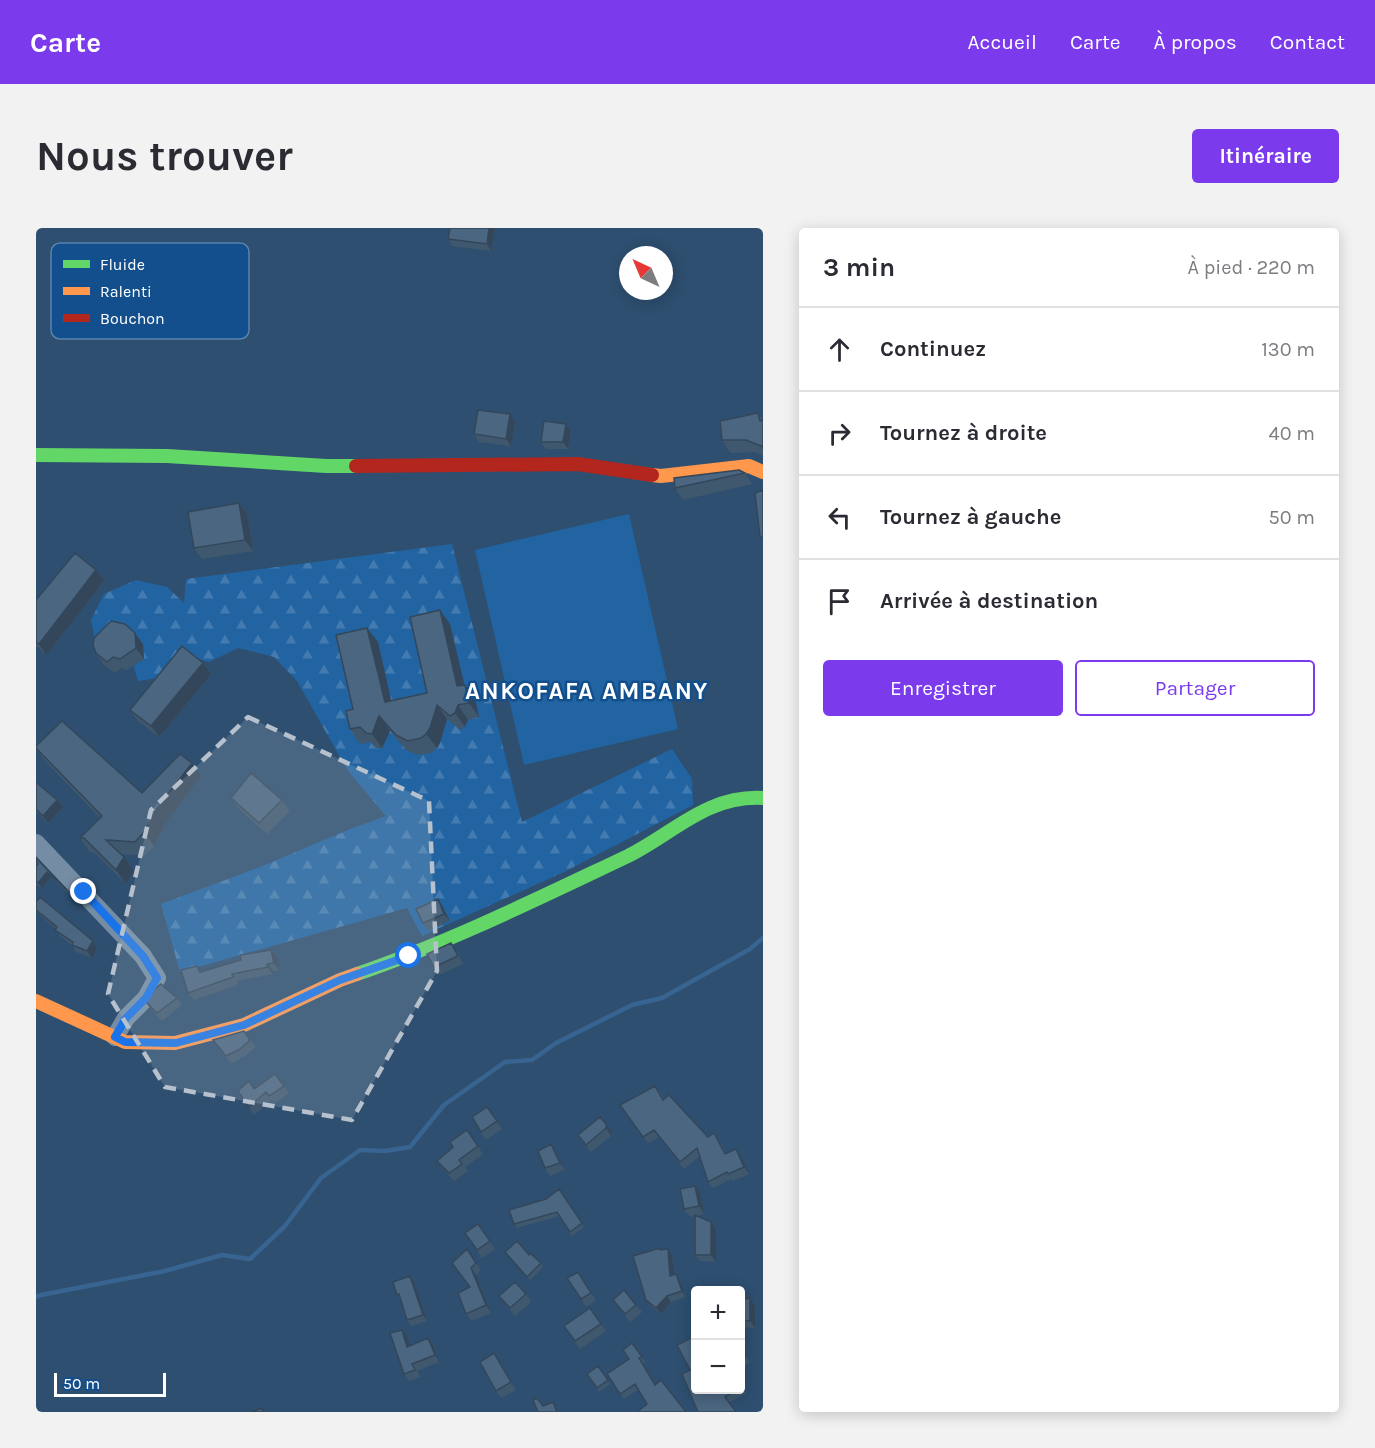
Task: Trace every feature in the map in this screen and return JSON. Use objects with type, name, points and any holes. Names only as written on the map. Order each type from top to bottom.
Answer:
[{"type":"street","points":[[36,455],[167,456],[326,465],[578,464],[661,476],[749,466],[763,472]]},
{"type":"street","points":[[36,1001],[125,1042],[176,1043],[244,1025],[340,980],[409,956],[631,854],[706,809],[744,798],[763,798]]},
{"type":"street","points":[[36,843],[143,956],[157,978],[146,998],[126,1018],[115,1037]]},
{"type":"highlighted area","points":[[248,717],[429,801],[437,971],[352,1120],[165,1087],[108,994],[151,810]]},
{"type":"green space","points":[[629,514],[678,729],[524,765],[475,550]]},
{"type":"green space","points":[[452,544],[522,822],[672,749],[692,779],[693,805],[564,872],[422,936],[407,908],[180,972],[161,904],[386,816],[348,771],[297,681],[274,657],[238,648],[209,662],[183,655],[157,678],[138,681],[129,651],[95,639],[91,620],[104,594],[136,580],[167,587],[184,603],[186,579]]},
{"type":"building","points":[[450,228],[489,228],[487,244],[448,239]]},
{"type":"building","points":[[478,410],[510,414],[506,439],[474,434]]},
{"type":"building","points":[[758,413],[760,421],[763,420],[763,448],[746,440],[722,440],[720,421]]},
{"type":"building","points":[[544,421],[566,424],[563,442],[541,442]]},
{"type":"building","points":[[739,470],[745,473],[675,488],[674,478]]},
{"type":"building","points":[[763,490],[763,537],[760,537],[755,493]]},
{"type":"building","points":[[239,503],[245,540],[194,548],[188,512]]},
{"type":"building","points":[[75,553],[96,570],[39,644],[36,642],[36,600]]},
{"type":"building","points":[[440,610],[457,686],[465,685],[469,703],[458,705],[455,713],[450,716],[437,705],[426,734],[421,738],[408,741],[396,735],[379,716],[372,734],[366,733],[360,727],[350,729],[346,711],[353,709],[336,635],[367,628],[385,702],[427,693],[410,617]]},
{"type":"building","points":[[111,621],[125,624],[135,633],[136,648],[120,659],[113,657],[107,662],[96,653],[93,645],[94,638]]},
{"type":"building","points":[[182,646],[203,663],[151,726],[130,710]]},
{"type":"building","points":[[62,721],[142,793],[180,754],[192,763],[135,842],[106,840],[124,857],[116,870],[84,838],[80,838],[102,816],[36,748]]},
{"type":"building","points":[[251,773],[282,800],[259,823],[231,798]]},
{"type":"building","points":[[36,782],[57,800],[43,816],[36,809]]},
{"type":"building","points":[[36,858],[67,890],[47,872],[38,883],[36,881],[38,864]]},
{"type":"building","points":[[40,897],[93,941],[87,951],[72,945],[73,942],[55,930],[57,927],[36,910],[36,902]]},
{"type":"building","points":[[438,899],[444,914],[423,923],[416,909]]},
{"type":"building","points":[[451,943],[458,956],[434,967],[427,954]]},
{"type":"building","points":[[271,950],[274,963],[267,964],[268,967],[232,974],[233,977],[188,993],[181,970],[197,966],[200,972],[241,960],[240,955]]},
{"type":"building","points":[[161,984],[177,998],[157,1013],[146,1002]]},
{"type":"building","points":[[244,1031],[250,1040],[240,1049],[226,1056],[213,1040]]},
{"type":"building","points":[[275,1074],[284,1086],[269,1096],[266,1092],[249,1107],[238,1091],[249,1081],[254,1089]]},
{"type":"building","points":[[655,1086],[663,1100],[669,1095],[708,1137],[714,1133],[725,1154],[736,1149],[744,1167],[728,1174],[727,1172],[708,1182],[697,1148],[680,1162],[654,1130],[643,1137],[620,1105]]},
{"type":"building","points":[[487,1107],[497,1121],[481,1132],[472,1117]]},
{"type":"building","points":[[600,1117],[606,1124],[606,1128],[586,1145],[578,1135]]},
{"type":"building","points":[[467,1130],[478,1146],[459,1160],[462,1164],[449,1173],[437,1161],[453,1147],[450,1142]]},
{"type":"building","points":[[551,1144],[560,1163],[545,1168],[538,1151]]},
{"type":"building","points":[[695,1186],[699,1206],[684,1209],[680,1189]]},
{"type":"building","points":[[559,1189],[582,1223],[570,1232],[557,1212],[514,1224],[509,1210],[546,1199]]},
{"type":"building","points":[[695,1215],[711,1222],[711,1255],[695,1255]]},
{"type":"building","points":[[478,1224],[490,1241],[477,1250],[465,1233]]},
{"type":"building","points":[[517,1241],[529,1255],[530,1253],[541,1263],[527,1277],[505,1252]]},
{"type":"building","points":[[660,1248],[660,1250],[668,1249],[670,1276],[676,1274],[682,1291],[667,1296],[656,1308],[646,1300],[633,1256]]},
{"type":"building","points":[[467,1249],[476,1263],[471,1268],[486,1305],[466,1314],[458,1293],[470,1287],[452,1263]]},
{"type":"building","points":[[578,1272],[591,1293],[581,1299],[567,1278]]},
{"type":"building","points":[[410,1276],[423,1315],[407,1320],[393,1282]]},
{"type":"building","points":[[515,1282],[526,1294],[510,1308],[499,1296]]},
{"type":"building","points":[[624,1290],[636,1305],[625,1314],[613,1300]]},
{"type":"building","points":[[750,1298],[750,1321],[745,1320],[745,1299]]},
{"type":"building","points":[[590,1308],[601,1324],[575,1341],[564,1326]]},
{"type":"building","points":[[402,1330],[407,1347],[428,1338],[435,1355],[412,1364],[415,1370],[404,1374],[390,1333]]},
{"type":"building","points":[[691,1338],[691,1394],[730,1394],[725,1397],[736,1412],[698,1412],[682,1374],[690,1370],[677,1345]]},
{"type":"building","points":[[632,1343],[642,1357],[639,1358],[655,1385],[661,1380],[686,1412],[637,1412],[647,1404],[635,1384],[620,1394],[607,1374],[629,1359],[623,1350]]},
{"type":"building","points":[[494,1353],[511,1382],[496,1391],[480,1362]]},
{"type":"building","points":[[598,1366],[608,1380],[597,1388],[587,1374]]},
{"type":"building","points":[[537,1398],[543,1406],[553,1402],[557,1412],[538,1412],[533,1400]]},
{"type":"building","points":[[262,1408],[263,1412],[251,1412]]},
{"type":"waterway","points":[[36,1297],[165,1271],[222,1255],[250,1259],[285,1226],[321,1178],[360,1150],[385,1151],[410,1147],[444,1105],[505,1062],[532,1060],[556,1043],[632,1005],[662,998],[750,949],[763,938]]},
{"type":"traffic: fast","points":[[36,455],[167,456],[356,466]]},
{"type":"traffic: fast","points":[[357,974],[460,934],[561,888],[645,847],[708,809],[743,799],[763,798]]},
{"type":"traffic: slow","points":[[652,475],[661,476],[749,466],[763,472]]},
{"type":"traffic: slow","points":[[36,1001],[125,1042],[175,1043],[244,1025],[357,974]]},
{"type":"traffic: jam","points":[[356,466],[578,464],[652,475]]},
{"type":"district","name":"ANKOFAFA AMBANY","points":[[587,691]]},
{"type":"route","points":[[84,892],[143,956],[157,978],[146,998],[126,1018],[115,1037],[125,1042],[176,1043],[244,1025],[340,980],[409,956]]}]
